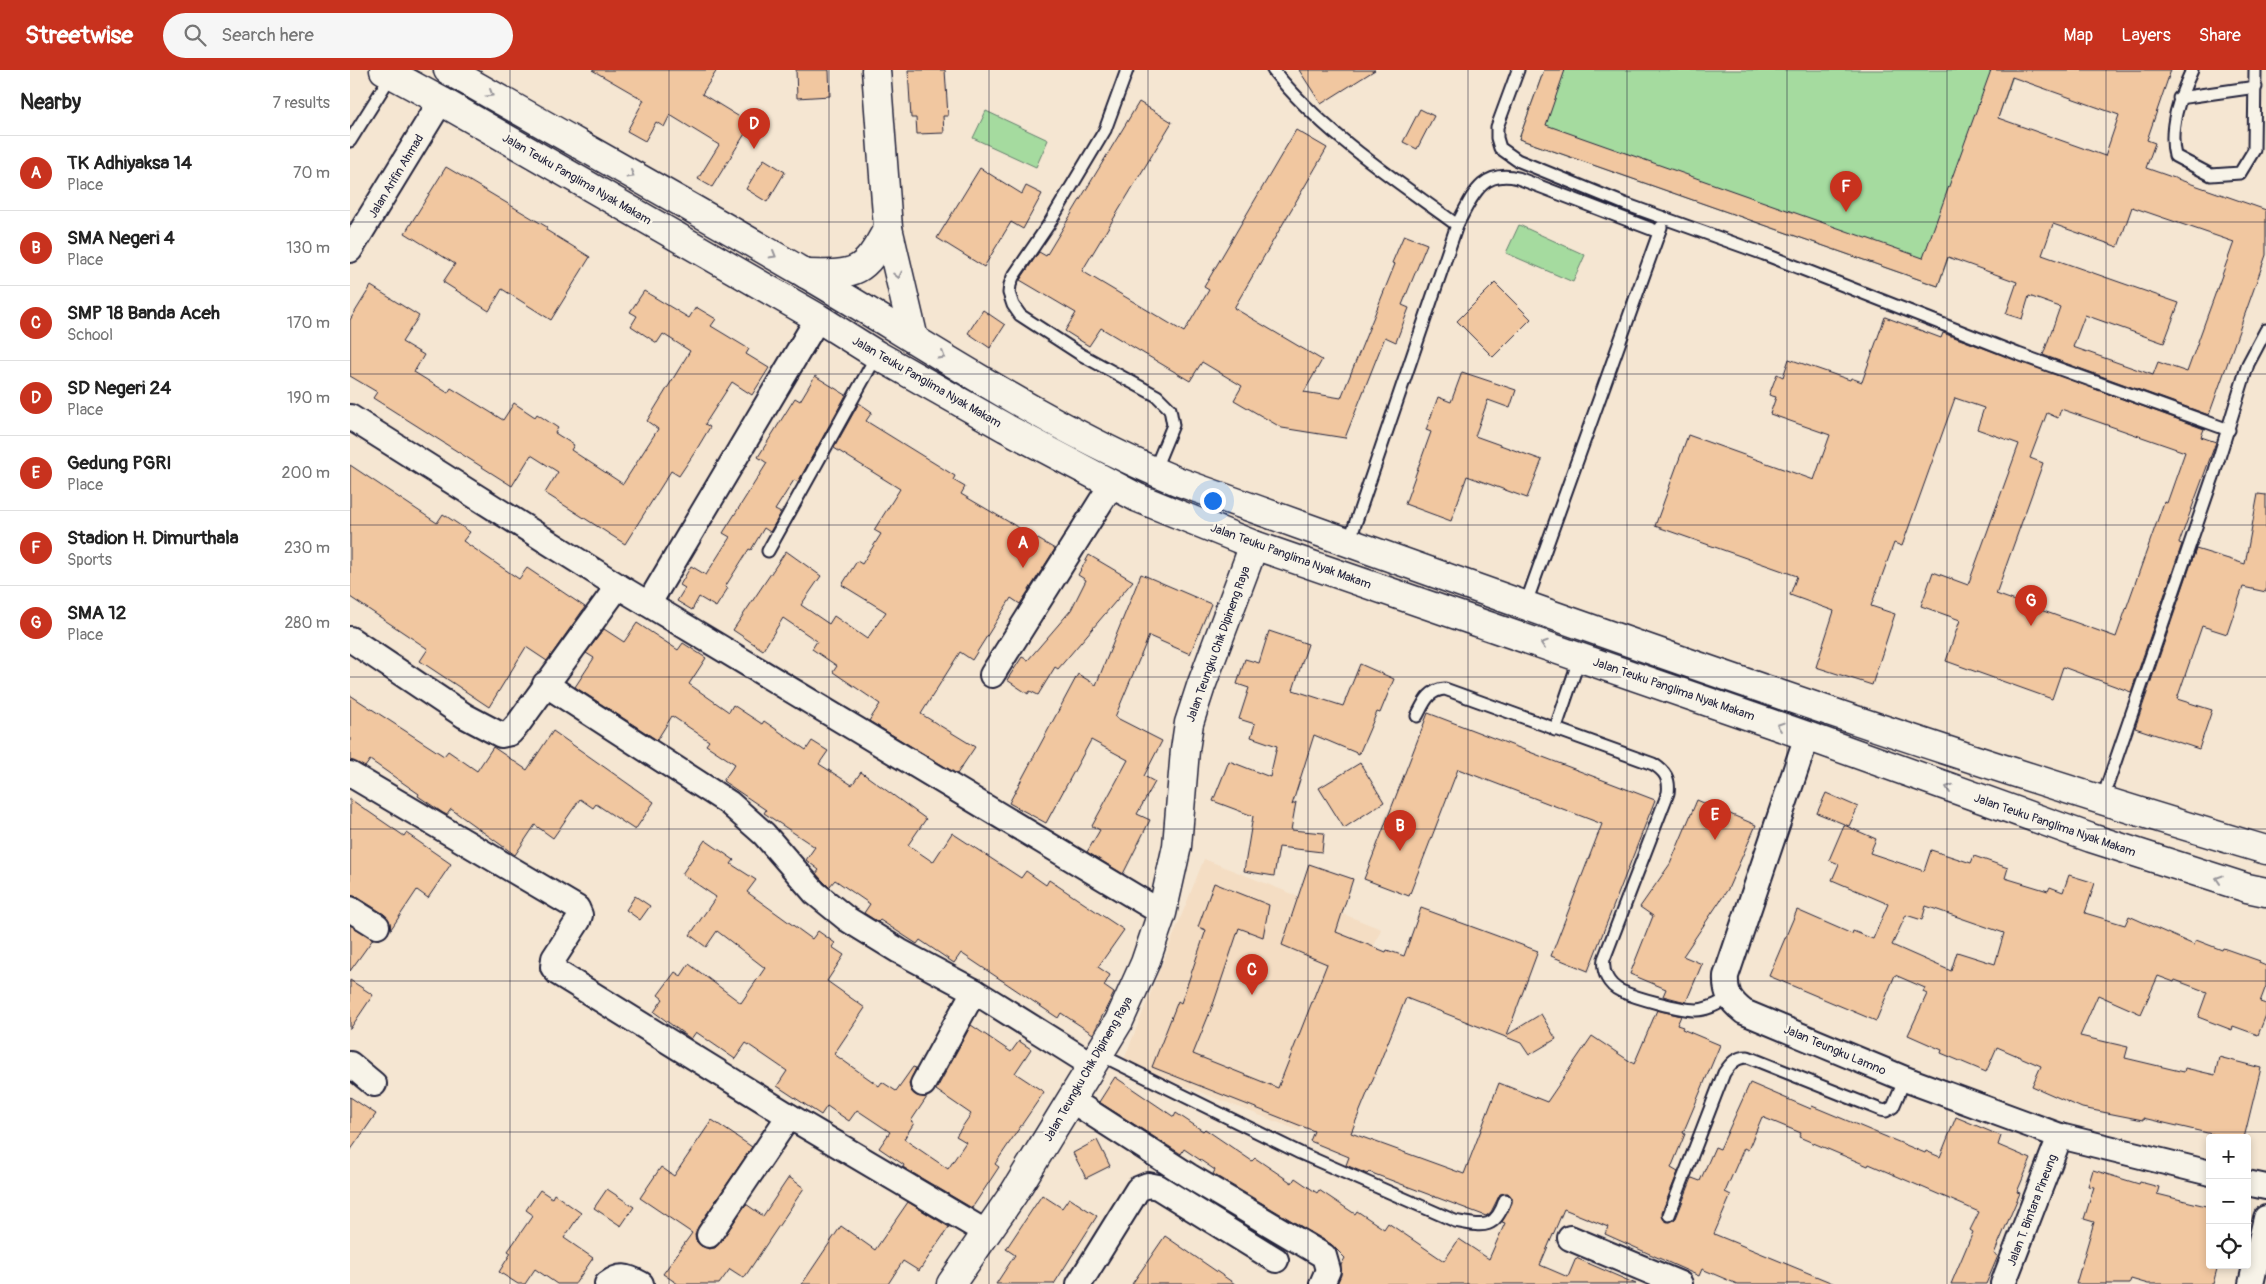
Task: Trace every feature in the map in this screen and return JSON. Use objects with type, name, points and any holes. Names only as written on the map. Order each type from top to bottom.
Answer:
[{"type":"main road","points":[[448,70],[806,274],[1065,428],[1154,471],[1525,606],[1924,743],[2101,802],[2266,850]]},
{"type":"main road","points":[[876,70],[888,228],[899,282],[914,339]]},
{"type":"main road","name":"Jalan Teuku Panglima Nyak Makam","points":[[388,72],[818,318],[877,355],[1006,428],[1138,498],[1254,545],[1807,736],[2091,838],[2247,888],[2266,892]]},
{"type":"main road","points":[[806,274],[846,274],[861,268],[876,250],[888,228]]},
{"type":"main road","name":"Jalan Teungku Chik Dipineng Raya","points":[[960,1281],[986,1233],[1096,1059],[1133,992],[1145,962],[1162,913],[1177,846],[1185,750],[1190,723],[1201,686],[1254,545]]},
{"type":"main road","points":[[2091,838],[2101,802]]},
{"type":"street","name":"Jalan Arifin Ahmad","points":[[350,250],[441,101]]},
{"type":"street","points":[[649,603],[818,318]]},
{"type":"street","points":[[350,418],[618,586],[1162,913]]},
{"type":"street","points":[[992,675],[1112,484]]},
{"type":"street","points":[[350,639],[465,716],[501,735],[510,732],[518,724],[545,684],[618,586]]},
{"type":"street","points":[[545,684],[729,803],[764,834],[815,893],[847,919],[899,951],[1096,1059]]},
{"type":"street","points":[[1729,998],[1726,990],[1726,976],[1807,736]]},
{"type":"street","points":[[350,774],[574,904],[579,911],[578,921],[554,958],[553,967],[558,973],[789,1116],[986,1233]]},
{"type":"street","points":[[350,909],[377,926]]},
{"type":"street","points":[[923,1084],[974,991]]},
{"type":"street","name":"Jalan Teungku Lamno","points":[[1729,998],[1744,1012],[1904,1079],[2060,1136],[2206,1172]]},
{"type":"street","points":[[350,1064],[374,1084]]},
{"type":"street","points":[[1071,1100],[1189,1176],[1324,1256],[1327,1259],[1328,1270],[1322,1284]]},
{"type":"street","points":[[708,1235],[789,1116]]},
{"type":"street","name":"Jalan T. Bintara Pineung","points":[[2003,1284],[2060,1136]]},
{"type":"street","points":[[2251,1184],[2266,1187]]},
{"type":"street","points":[[1079,1284],[1138,1189],[1148,1185],[1158,1186],[1276,1260]]},
{"type":"street","points":[[2251,1284],[2266,1218]]},
{"type":"street","points":[[1570,1238],[1680,1284]]},
{"type":"street","points":[[607,1284],[621,1276],[626,1276],[640,1284]]},
{"type":"lane","points":[[1127,70],[1105,130],[1049,224],[1013,276],[1009,293],[1013,305],[1020,315],[1080,354],[1157,396],[1170,409],[1173,424],[1154,471]]},
{"type":"lane","points":[[1273,70],[1301,102],[1344,140],[1457,225]]},
{"type":"lane","points":[[1518,70],[1497,127],[1497,138],[1500,148],[1516,160],[1664,219],[1764,254],[2027,357],[2229,430]]},
{"type":"lane","points":[[2192,70],[2179,98],[2172,144],[2175,156],[2210,175],[2240,174],[2254,150],[2256,87],[2254,70]]},
{"type":"lane","points":[[350,141],[388,72]]},
{"type":"lane","points":[[2179,98],[2256,87]]},
{"type":"lane","points":[[1349,542],[1457,225],[1469,203],[1486,182],[1499,175],[1518,178],[1659,232]]},
{"type":"lane","points":[[1525,606],[1664,219]]},
{"type":"lane","points":[[2101,802],[2229,430],[2248,364],[2266,330]]},
{"type":"lane","points":[[768,551],[877,355]]},
{"type":"lane","points":[[1555,730],[1580,657]]},
{"type":"lane","points":[[1417,716],[1428,695],[1437,690],[1445,689],[1653,764],[1664,773],[1669,780],[1668,793],[1604,960],[1603,969],[1606,976],[1620,991],[1672,1005],[1697,1010],[1713,1006],[1729,998]]},
{"type":"lane","points":[[1669,1215],[1724,1073],[1734,1060],[1740,1057],[1748,1057],[1886,1111],[1893,1107],[1904,1079]]},
{"type":"lane","points":[[1096,1059],[1300,1153],[1455,1221],[1480,1225],[1491,1223],[1500,1213],[1505,1200]]},
{"type":"shaded area","points":[[1204,859],[1381,929],[1300,1131],[1123,1062]]},
{"type":"green space","points":[[1544,70],[2015,70],[1938,286],[1519,139]]},
{"type":"green space","points":[[986,111],[1048,140],[1036,167],[973,138]]},
{"type":"green space","points":[[1519,225],[1585,255],[1573,282],[1506,253]]},
{"type":"building","points":[[592,70],[717,70],[702,94],[751,124],[712,187],[698,179],[719,145],[670,115],[664,127],[656,122],[645,141],[627,131],[644,100]]},
{"type":"building","points":[[796,70],[829,70],[830,96],[797,98]]},
{"type":"building","points":[[908,70],[945,70],[948,116],[943,116],[944,133],[917,134],[916,118],[911,118]]},
{"type":"building","points":[[1299,70],[1375,70],[1321,104]]},
{"type":"building","points":[[1544,70],[1565,70],[1546,125],[1923,258],[1991,70],[2171,70],[2147,140],[2155,143],[2146,168],[2266,210],[2266,255],[2209,415],[2043,355],[2060,307],[2029,296],[2022,319],[2006,314],[2017,282],[1948,257],[1938,286],[1519,139]],"holes":[[[2012,77],[2119,115],[2105,156],[1998,118]],[[2132,207],[2234,242],[2187,372],[2158,362],[2153,375],[2073,347],[2085,315],[2164,343],[2179,303],[2042,255],[2053,224],[2118,247]]]},
{"type":"building","points":[[1139,102],[1172,122],[1082,271],[1184,332],[1209,290],[1204,287],[1296,130],[1327,148],[1234,308],[1322,360],[1304,392],[1341,398],[1395,264],[1392,263],[1404,235],[1427,244],[1402,305],[1409,308],[1396,342],[1385,337],[1345,438],[1282,428],[1234,400],[1242,386],[1202,362],[1190,381],[1101,328],[1089,346],[1065,331],[1076,313],[1020,280],[1039,252],[1046,256]]},
{"type":"building","points":[[1420,109],[1434,116],[1417,149],[1403,142]]},
{"type":"building","points":[[764,159],[785,172],[767,202],[746,189]]},
{"type":"building","points":[[446,167],[547,227],[546,230],[590,257],[551,320],[502,289],[489,311],[443,282],[455,264],[405,233]]},
{"type":"building","points":[[980,168],[1022,194],[1026,186],[1042,194],[1023,229],[1011,222],[984,267],[937,238]]},
{"type":"building","points":[[1495,283],[1531,319],[1493,357],[1457,321]]},
{"type":"building","points":[[371,286],[419,316],[402,342],[424,355],[414,372],[448,393],[451,388],[503,420],[514,403],[535,417],[537,414],[558,428],[555,433],[574,445],[571,450],[623,484],[658,429],[647,421],[690,351],[663,334],[657,343],[631,326],[637,316],[630,312],[644,291],[689,318],[696,307],[716,319],[711,326],[749,349],[746,354],[769,368],[752,395],[732,382],[705,424],[710,427],[695,452],[679,476],[671,471],[625,544],[545,493],[558,472],[531,455],[512,486],[373,398],[377,392],[350,376],[350,320]]},
{"type":"building","points":[[983,310],[1005,325],[990,348],[968,333]]},
{"type":"building","points":[[1885,317],[1941,338],[1943,333],[2204,429],[2201,437],[2216,442],[2179,543],[2182,544],[2131,692],[2063,667],[2052,699],[1946,661],[1960,620],[1921,606],[1933,572],[1968,585],[2019,444],[1977,429],[1984,408],[1955,398],[1902,546],[1894,543],[1871,606],[1895,614],[1872,685],[1816,667],[1834,611],[1790,595],[1797,576],[1655,526],[1688,435],[1814,480],[1830,435],[1770,414],[1776,397],[1769,395],[1777,374],[1783,377],[1789,359],[1850,380],[1851,378],[1862,382]],"holes":[[[2061,409],[2185,452],[2167,503],[2164,502],[2116,637],[1996,594],[2043,463],[2030,458],[2047,413],[2058,418]]]},
{"type":"building","points":[[1462,372],[1516,390],[1510,408],[1488,400],[1475,436],[1542,460],[1527,498],[1467,476],[1451,521],[1405,504],[1431,432],[1426,430],[1438,397],[1451,402]]},
{"type":"building","points":[[815,376],[846,395],[798,482],[794,480],[775,510],[781,513],[770,532],[764,528],[725,587],[728,588],[716,607],[699,597],[692,610],[677,601],[685,588],[680,585],[691,566],[706,575],[730,537],[723,533],[767,463],[758,457],[795,398],[800,401]]},
{"type":"building","points":[[859,403],[872,412],[866,421],[955,476],[953,480],[965,487],[961,494],[1055,549],[1020,604],[1011,598],[972,660],[960,652],[921,714],[975,747],[957,774],[869,721],[880,704],[833,672],[837,666],[812,649],[817,641],[783,618],[763,650],[733,630],[786,551],[821,576],[801,605],[829,624],[834,616],[867,639],[886,612],[842,585],[857,561],[862,564],[881,534],[874,530],[900,489],[834,448]]},
{"type":"building","points":[[350,465],[437,523],[443,514],[470,532],[463,541],[519,579],[527,568],[585,607],[547,661],[526,647],[489,707],[420,661],[428,649],[350,597]]},
{"type":"building","points":[[2258,494],[2266,495],[2266,592],[2243,587],[2227,634],[2202,626],[2177,699],[2212,710],[2199,749],[2135,728],[2196,549],[2245,564]]},
{"type":"building","points":[[1089,555],[1133,581],[1058,669],[1055,667],[1038,695],[1030,691],[1028,694],[1007,680],[1022,657],[1028,660],[1071,610],[1086,580],[1078,575]]},
{"type":"building","points":[[1141,574],[1211,604],[1190,654],[1149,636],[1115,717],[1162,741],[1144,776],[1155,782],[1137,814],[1150,820],[1123,874],[1087,852],[1100,830],[1092,826],[1128,760],[1091,740],[1046,823],[1009,803],[1078,674],[1096,685]]},
{"type":"building","points":[[637,623],[678,650],[683,643],[706,658],[689,684],[729,712],[733,705],[762,724],[764,721],[806,750],[812,741],[828,751],[819,764],[852,785],[861,772],[926,819],[908,845],[933,862],[952,833],[1021,878],[1026,871],[1046,885],[1049,880],[1124,930],[1098,967],[1110,975],[1104,986],[1114,993],[1093,1034],[1061,1013],[1058,1018],[961,953],[954,963],[920,940],[917,944],[880,920],[878,922],[864,913],[870,904],[835,880],[829,887],[816,874],[819,870],[806,860],[815,847],[764,813],[766,810],[723,781],[735,764],[706,745],[709,741],[672,716],[657,740],[575,687],[594,658],[586,653],[604,629],[624,642]]},
{"type":"building","points":[[1269,631],[1308,644],[1293,690],[1343,706],[1360,664],[1394,679],[1380,713],[1377,712],[1359,754],[1314,735],[1292,805],[1296,802],[1291,830],[1324,833],[1322,852],[1279,847],[1274,876],[1244,871],[1253,816],[1213,801],[1229,761],[1270,777],[1277,746],[1251,737],[1255,724],[1239,719],[1249,688],[1237,684],[1245,659],[1259,663]]},
{"type":"building","points":[[350,695],[444,756],[448,751],[477,771],[493,747],[527,770],[553,731],[654,802],[635,830],[596,804],[593,808],[580,799],[553,838],[535,825],[515,855],[451,809],[447,815],[443,813],[370,760],[365,767],[350,760]]},
{"type":"building","points":[[1428,713],[1655,800],[1588,971],[1551,956],[1602,824],[1458,769],[1409,896],[1364,879]]},
{"type":"building","points":[[1360,763],[1384,802],[1344,828],[1319,788]]},
{"type":"building","points":[[1826,793],[1858,807],[1849,826],[1817,813]]},
{"type":"building","points":[[350,799],[404,836],[406,833],[451,864],[428,898],[417,890],[391,929],[389,920],[384,914],[357,897],[350,895]]},
{"type":"building","points":[[1697,800],[1756,825],[1728,889],[1683,956],[1702,964],[1686,1002],[1663,996],[1666,989],[1630,974],[1653,916],[1640,907],[1670,864]]},
{"type":"building","points":[[1844,825],[1876,839],[1870,853],[1924,871],[1931,850],[1971,863],[1974,856],[2008,868],[2005,878],[2048,891],[2050,887],[2063,892],[2069,875],[2095,883],[2085,913],[2125,925],[2129,916],[2194,945],[2196,940],[2260,961],[2259,963],[2266,966],[2266,986],[2260,1002],[2266,1004],[2266,1015],[2258,1035],[2233,1026],[2232,1030],[2198,1017],[2207,992],[2158,976],[2141,1014],[2098,995],[2080,1036],[2128,1047],[2125,1058],[2184,1072],[2185,1068],[2215,1075],[2219,1057],[2261,1068],[2245,1134],[2212,1134],[2143,1118],[2143,1120],[2082,1108],[2032,1086],[2041,1066],[1997,1047],[1986,1072],[1941,1053],[1942,1050],[1908,1035],[1927,994],[1923,992],[1925,988],[1895,975],[1876,1021],[1769,976],[1797,910],[1852,934],[1853,931],[1873,939],[1888,904],[1832,880],[1839,864],[1829,860]],"holes":[[[1926,906],[2004,933],[1995,964],[1957,952],[1951,971],[1892,945],[1906,915],[1922,920]]]},
{"type":"building","points":[[705,840],[734,860],[731,864],[756,880],[747,892],[812,939],[818,931],[835,943],[832,947],[844,955],[827,981],[865,1008],[834,1054],[879,1086],[882,1082],[896,1091],[913,1067],[916,1068],[909,1084],[911,1091],[917,1096],[927,1097],[911,1121],[914,1123],[904,1139],[948,1169],[966,1142],[956,1136],[971,1114],[936,1090],[971,1025],[1011,1052],[1019,1041],[1031,1049],[1015,1073],[1044,1092],[995,1164],[999,1167],[972,1208],[906,1169],[903,1167],[904,1165],[879,1148],[890,1132],[857,1110],[849,1121],[827,1106],[821,1115],[777,1086],[787,1071],[746,1043],[735,1059],[696,1032],[691,1039],[654,1012],[663,999],[658,995],[675,972],[681,976],[689,964],[741,1003],[765,968],[717,931],[706,947],[690,935],[716,897],[682,874]]},
{"type":"building","points":[[1309,864],[1353,879],[1336,932],[1386,952],[1387,950],[1404,956],[1421,908],[1538,951],[1507,1035],[1541,1014],[1556,1039],[1529,1055],[1521,1043],[1406,998],[1351,1133],[1464,1174],[1499,1083],[1547,1102],[1592,1036],[1634,1064],[1657,1010],[1681,1016],[1677,1025],[1683,1027],[1682,1029],[1720,1045],[1683,1133],[1685,1134],[1671,1168],[1678,1172],[1662,1212],[1664,1220],[1670,1222],[1676,1218],[1692,1178],[1700,1181],[1715,1147],[1720,1149],[1750,1083],[1811,1109],[1812,1106],[1925,1153],[1926,1151],[1940,1157],[1956,1117],[2001,1136],[1998,1145],[2031,1159],[2017,1192],[2020,1193],[1994,1254],[1998,1256],[1986,1284],[1951,1284],[1973,1232],[1970,1230],[1979,1212],[1869,1164],[1868,1166],[1799,1137],[1801,1133],[1762,1117],[1748,1150],[1744,1148],[1725,1192],[1731,1195],[1714,1234],[1835,1284],[1737,1284],[1702,1269],[1699,1276],[1605,1234],[1608,1227],[1564,1209],[1540,1265],[1568,1277],[1576,1258],[1636,1284],[1337,1284],[1341,1275],[1341,1265],[1345,1258],[1331,1244],[1213,1174],[1215,1170],[1184,1149],[1181,1154],[1099,1102],[1115,1077],[1174,1117],[1176,1113],[1203,1131],[1205,1129],[1252,1161],[1255,1158],[1292,1183],[1295,1178],[1317,1193],[1319,1190],[1355,1214],[1357,1211],[1384,1229],[1388,1223],[1444,1261],[1459,1239],[1489,1259],[1505,1223],[1502,1222],[1512,1203],[1512,1198],[1508,1193],[1500,1194],[1491,1212],[1486,1216],[1369,1172],[1367,1174],[1346,1165],[1349,1157],[1310,1141],[1314,1131],[1152,1067],[1178,1001],[1181,1003],[1206,930],[1198,927],[1214,883],[1269,905],[1263,937],[1239,928],[1214,1002],[1193,1054],[1278,1088],[1327,964],[1282,945]]},
{"type":"building","points":[[635,896],[650,906],[640,920],[626,910]]},
{"type":"building","points":[[350,925],[373,939],[350,971]]},
{"type":"building","points":[[350,980],[373,995],[350,1029]]},
{"type":"building","points":[[350,1097],[376,1114],[350,1151]]},
{"type":"building","points":[[712,1120],[752,1147],[698,1227],[695,1235],[696,1241],[701,1246],[709,1249],[715,1248],[746,1204],[763,1216],[789,1177],[804,1188],[744,1278],[730,1269],[719,1284],[678,1284],[663,1274],[692,1233],[640,1198],[661,1167],[674,1176]]},
{"type":"building","points":[[1097,1140],[1110,1166],[1086,1178],[1073,1153]]},
{"type":"building","points":[[2093,1170],[2139,1184],[2140,1182],[2159,1187],[2157,1194],[2206,1206],[2206,1269],[2217,1269],[2213,1284],[2148,1284],[2131,1279],[2129,1284],[2076,1284],[2094,1222],[2084,1219],[2094,1187],[2088,1186]]},
{"type":"building","points":[[607,1189],[634,1207],[621,1226],[594,1208]]},
{"type":"building","points":[[540,1190],[552,1198],[554,1194],[581,1213],[564,1238],[593,1258],[575,1284],[557,1284],[535,1269],[525,1284],[518,1284],[499,1272],[511,1253],[508,1251],[533,1215],[526,1210]]},
{"type":"building","points":[[1042,1195],[1062,1208],[1069,1198],[1097,1216],[1054,1284],[996,1284],[1015,1255],[1006,1249]]},
{"type":"building","points":[[908,1202],[949,1227],[919,1271],[903,1261],[888,1284],[802,1284],[841,1226],[875,1250]]},
{"type":"building","points":[[1165,1236],[1235,1284],[1132,1284]]},
{"type":"place","name":"SD Negeri 24","points":[[754,149]]},
{"type":"place","name":"Stadion H. Dimurthala","points":[[1846,212]]},
{"type":"place","name":"TK Adhiyaksa 14","points":[[1023,568]]},
{"type":"place","name":"SMA 12","points":[[2031,626]]},
{"type":"place","name":"Gedung PGRI","points":[[1715,840]]},
{"type":"place","name":"SMA Negeri 4","points":[[1400,851]]},
{"type":"place","name":"SMP 18 Banda Aceh","points":[[1252,995]]}]
